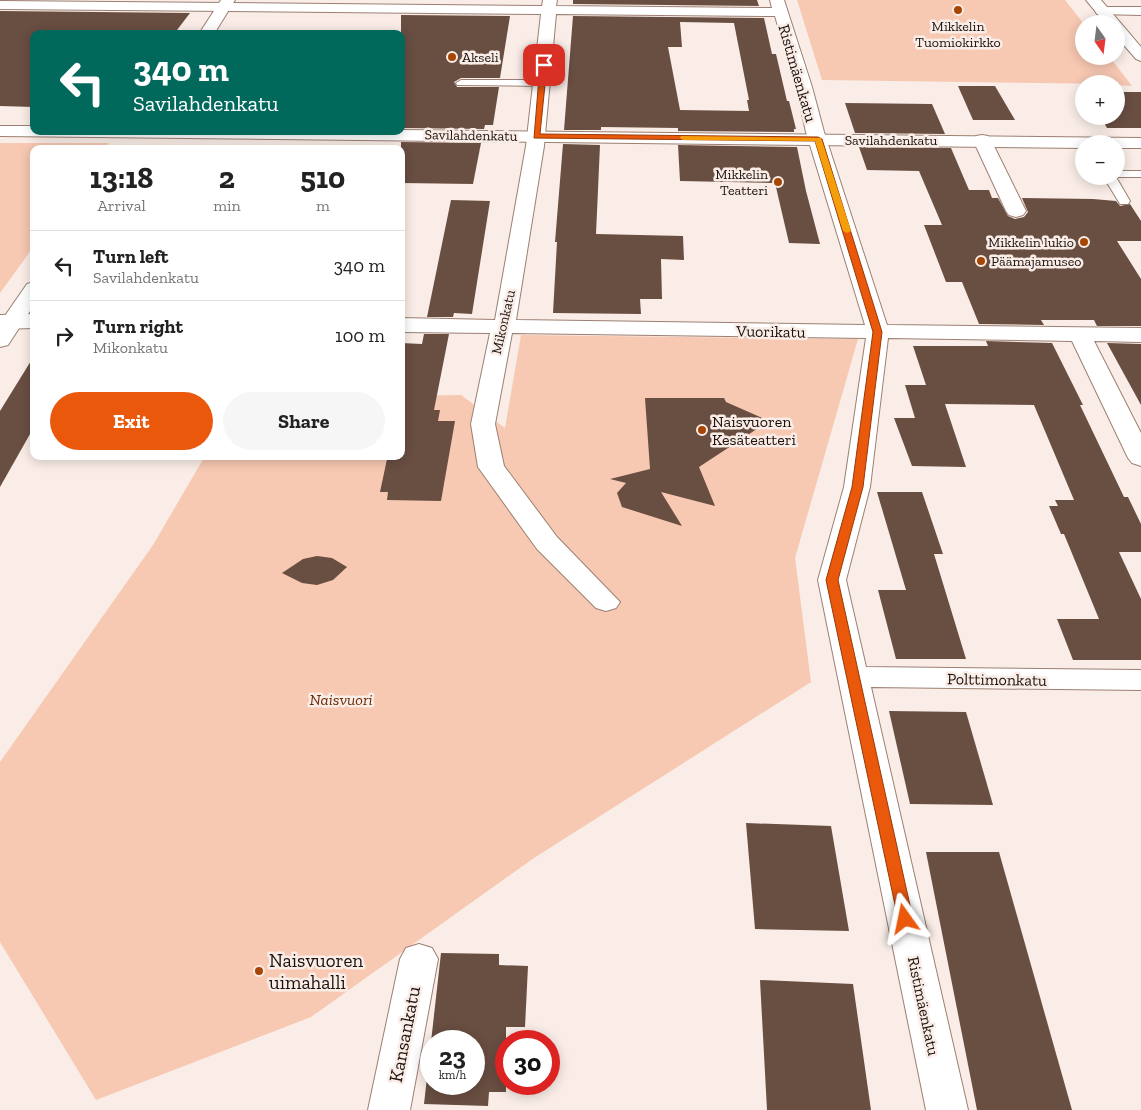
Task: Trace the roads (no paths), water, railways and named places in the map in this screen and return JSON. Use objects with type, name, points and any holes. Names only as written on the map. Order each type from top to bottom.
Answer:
[{"type":"street","points":[[209,30],[226,4]]},
{"type":"street","points":[[0,5],[779,6]]},
{"type":"street","name":"Mikonkatu","points":[[550,5],[536,136],[504,327],[499,338],[482,424],[492,468],[547,543],[606,602]]},
{"type":"street","points":[[1098,5],[1141,11]]},
{"type":"street","points":[[1098,5],[1106,15]]},
{"type":"street","name":"Ristimäenkatu","points":[[779,6],[878,332],[857,487],[832,580],[947,1110]]},
{"type":"street","points":[[1125,37],[1141,56]]},
{"type":"street","points":[[0,131],[30,131]]},
{"type":"street","name":"Savilahdenkatu","points":[[405,135],[1141,143]]},
{"type":"street","points":[[982,140],[1016,211]]},
{"type":"street","points":[[4,328],[30,293]]},
{"type":"street","points":[[4,328],[30,323]]},
{"type":"street","name":"Vuorikatu","points":[[405,326],[1141,335]]},
{"type":"street","points":[[1080,335],[1141,458]]},
{"type":"street","name":"Polttimonkatu","points":[[853,677],[1141,680]]},
{"type":"street","name":"Kansankatu","points":[[389,1110],[419,959]]},
{"type":"lane","points":[[461,83],[542,84]]},
{"type":"lane","points":[[1125,174],[1141,174]]},
{"type":"lane","points":[[1114,185],[1124,201]]},
{"type":"place","name":"Mikkelin Tuomiokirkko","points":[[958,10]]},
{"type":"place","name":"Akseli","points":[[452,57]]},
{"type":"place","name":"Mikkelin Teatteri","points":[[778,182]]},
{"type":"place","name":"Mikkelin lukio","points":[[1084,242]]},
{"type":"place","name":"Päämajamuseo","points":[[981,261]]},
{"type":"place","name":"Naisvuoren Kesäteatteri","points":[[702,430]]},
{"type":"place","name":"Naisvuoren uimahalli","points":[[259,971]]},
{"type":"park label","name":"Naisvuori","points":[[341,699]]}]
